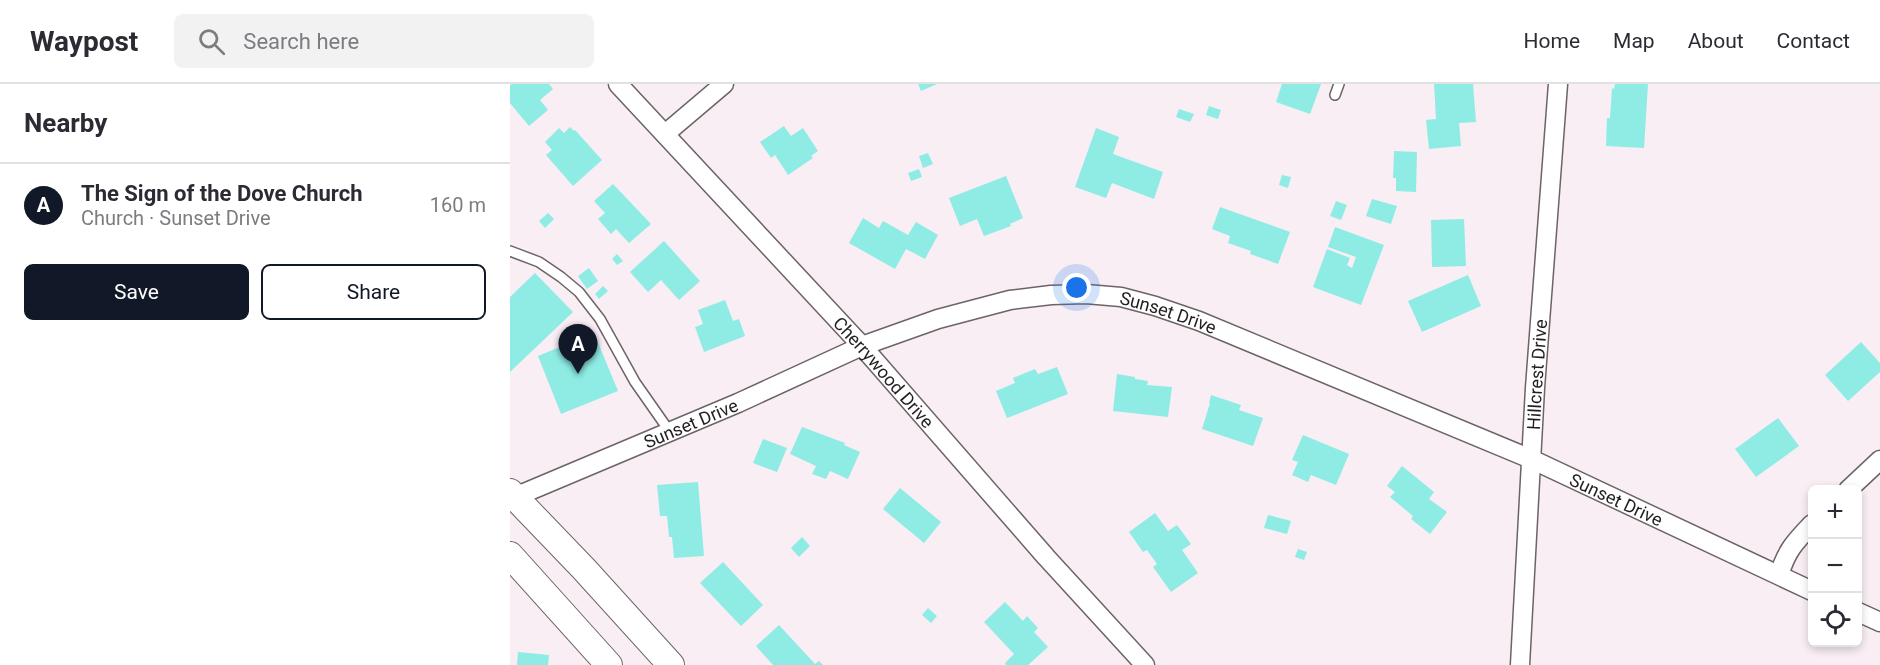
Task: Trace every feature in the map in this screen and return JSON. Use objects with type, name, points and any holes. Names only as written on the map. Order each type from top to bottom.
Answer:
[{"type":"main road","points":[[512,496],[584,569],[671,665]]},
{"type":"main road","points":[[510,555],[609,665]]},
{"type":"street","name":"Cherrywood Drive","points":[[618,84],[862,346],[1145,665]]},
{"type":"street","points":[[665,134],[724,84]]},
{"type":"street","name":"Hillcrest Drive","points":[[1520,665],[1531,459],[1558,84]]},
{"type":"street","name":"Sunset Drive","points":[[512,496],[738,403],[862,346],[938,319],[1010,300],[1086,294],[1121,297],[1200,321],[1531,459],[1808,589]]},
{"type":"street","points":[[1852,485],[1880,460]]},
{"type":"street","points":[[1779,575],[1790,549],[1808,529]]},
{"type":"street","points":[[1862,614],[1880,622]]},
{"type":"lane","points":[[1335,95],[1339,84]]},
{"type":"lane","points":[[510,251],[539,262],[579,292],[600,319],[635,382],[670,432]]},
{"type":"building","points":[[549,84],[553,89],[540,100],[548,110],[529,126],[510,103],[510,85]]},
{"type":"building","points":[[918,84],[937,84],[921,91]]},
{"type":"building","points":[[1282,84],[1321,84],[1310,114],[1276,102]]},
{"type":"building","points":[[1434,84],[1473,84],[1476,122],[1459,123],[1461,146],[1429,149],[1426,120],[1436,119]]},
{"type":"building","points":[[1615,84],[1648,84],[1644,148],[1606,146],[1607,118],[1610,118],[1612,88],[1614,89]]},
{"type":"building","points":[[1209,106],[1221,110],[1218,119],[1206,115]]},
{"type":"building","points":[[1179,109],[1194,114],[1190,122],[1176,117]]},
{"type":"building","points":[[784,126],[791,136],[803,128],[818,151],[811,156],[813,158],[788,175],[775,155],[771,158],[760,142]]},
{"type":"building","points":[[570,127],[602,160],[573,186],[546,155],[552,150],[545,142],[559,128],[564,133]]},
{"type":"building","points":[[1096,128],[1119,137],[1113,154],[1163,172],[1154,199],[1112,183],[1106,198],[1075,187]]},
{"type":"building","points":[[1394,151],[1417,152],[1416,192],[1396,191],[1396,178],[1393,178]]},
{"type":"building","points":[[928,153],[933,164],[923,168],[919,156]]},
{"type":"building","points":[[919,169],[922,177],[911,181],[908,173]]},
{"type":"building","points":[[1282,175],[1291,177],[1288,188],[1279,185]]},
{"type":"building","points":[[1006,176],[1023,218],[1010,224],[1011,226],[984,236],[977,219],[960,226],[949,198]]},
{"type":"building","points":[[613,184],[651,224],[629,243],[616,229],[611,234],[598,219],[605,213],[594,201]]},
{"type":"building","points":[[1372,199],[1397,206],[1391,224],[1366,216]]},
{"type":"building","points":[[1336,201],[1347,205],[1341,220],[1330,216]]},
{"type":"building","points":[[1220,207],[1290,232],[1278,264],[1228,243],[1230,236],[1212,229]]},
{"type":"building","points":[[548,213],[554,219],[545,228],[539,221]]},
{"type":"building","points":[[863,218],[879,228],[883,221],[908,235],[916,222],[938,235],[925,259],[906,249],[895,269],[849,243]]},
{"type":"building","points":[[1464,219],[1466,266],[1432,267],[1431,220]]},
{"type":"building","points":[[1335,227],[1384,245],[1361,305],[1313,287],[1327,249],[1350,258],[1347,265],[1352,268],[1356,257],[1328,247]]},
{"type":"building","points":[[664,241],[700,281],[679,300],[661,280],[648,292],[630,272]]},
{"type":"building","points":[[617,254],[623,261],[617,265],[612,259]]},
{"type":"building","points":[[589,268],[598,281],[587,289],[578,276]]},
{"type":"building","points":[[535,273],[573,312],[510,372],[510,297]]},
{"type":"building","points":[[1468,275],[1481,306],[1422,332],[1408,301]]},
{"type":"building","points":[[603,286],[608,291],[599,299],[595,294]]},
{"type":"building","points":[[725,300],[733,321],[739,319],[745,336],[704,352],[695,327],[703,324],[698,310]]},
{"type":"building","points":[[594,333],[618,391],[561,414],[538,356]]},
{"type":"building","points":[[1861,342],[1880,363],[1880,372],[1848,401],[1825,375]]},
{"type":"building","points":[[1057,367],[1068,394],[1007,418],[996,391],[1015,383],[1013,378],[1035,369],[1038,374]]},
{"type":"building","points":[[1117,374],[1148,381],[1147,385],[1172,387],[1168,417],[1113,411]]},
{"type":"building","points":[[1211,395],[1241,405],[1239,410],[1263,418],[1253,446],[1202,429]]},
{"type":"building","points":[[1778,418],[1799,446],[1756,477],[1735,449]]},
{"type":"building","points":[[802,427],[845,443],[844,445],[860,452],[848,479],[830,471],[826,479],[812,474],[816,466],[790,454]]},
{"type":"building","points":[[1303,435],[1349,454],[1336,485],[1311,475],[1308,482],[1292,475],[1298,462],[1292,460]]},
{"type":"building","points":[[763,439],[787,448],[777,472],[753,463]]},
{"type":"building","points":[[1402,466],[1434,492],[1429,499],[1447,512],[1430,534],[1411,519],[1413,516],[1390,497],[1395,492],[1387,486]]},
{"type":"building","points":[[698,482],[704,556],[674,558],[667,516],[660,516],[657,485]]},
{"type":"building","points":[[900,488],[941,522],[924,543],[883,509]]},
{"type":"building","points":[[1155,513],[1168,531],[1177,525],[1191,544],[1182,550],[1198,573],[1171,592],[1153,567],[1157,564],[1147,550],[1143,552],[1129,532]]},
{"type":"building","points":[[1268,515],[1291,521],[1287,534],[1264,528]]},
{"type":"building","points":[[802,537],[810,546],[799,557],[791,548]]},
{"type":"building","points":[[1298,549],[1307,552],[1304,560],[1295,557]]},
{"type":"building","points":[[723,562],[763,605],[741,626],[700,583]]},
{"type":"building","points":[[1005,602],[1023,621],[1027,616],[1038,628],[1034,632],[1048,647],[1028,665],[1006,665],[1005,663],[1014,654],[984,622]]},
{"type":"building","points":[[928,608],[937,616],[931,623],[922,615]]},
{"type":"building","points":[[779,625],[815,664],[819,661],[823,665],[773,665],[756,646]]},
{"type":"building","points":[[518,652],[549,655],[548,665],[517,665]]},
{"type":"place","name":"The Sign of the Dove Church","points":[[578,374]]}]
